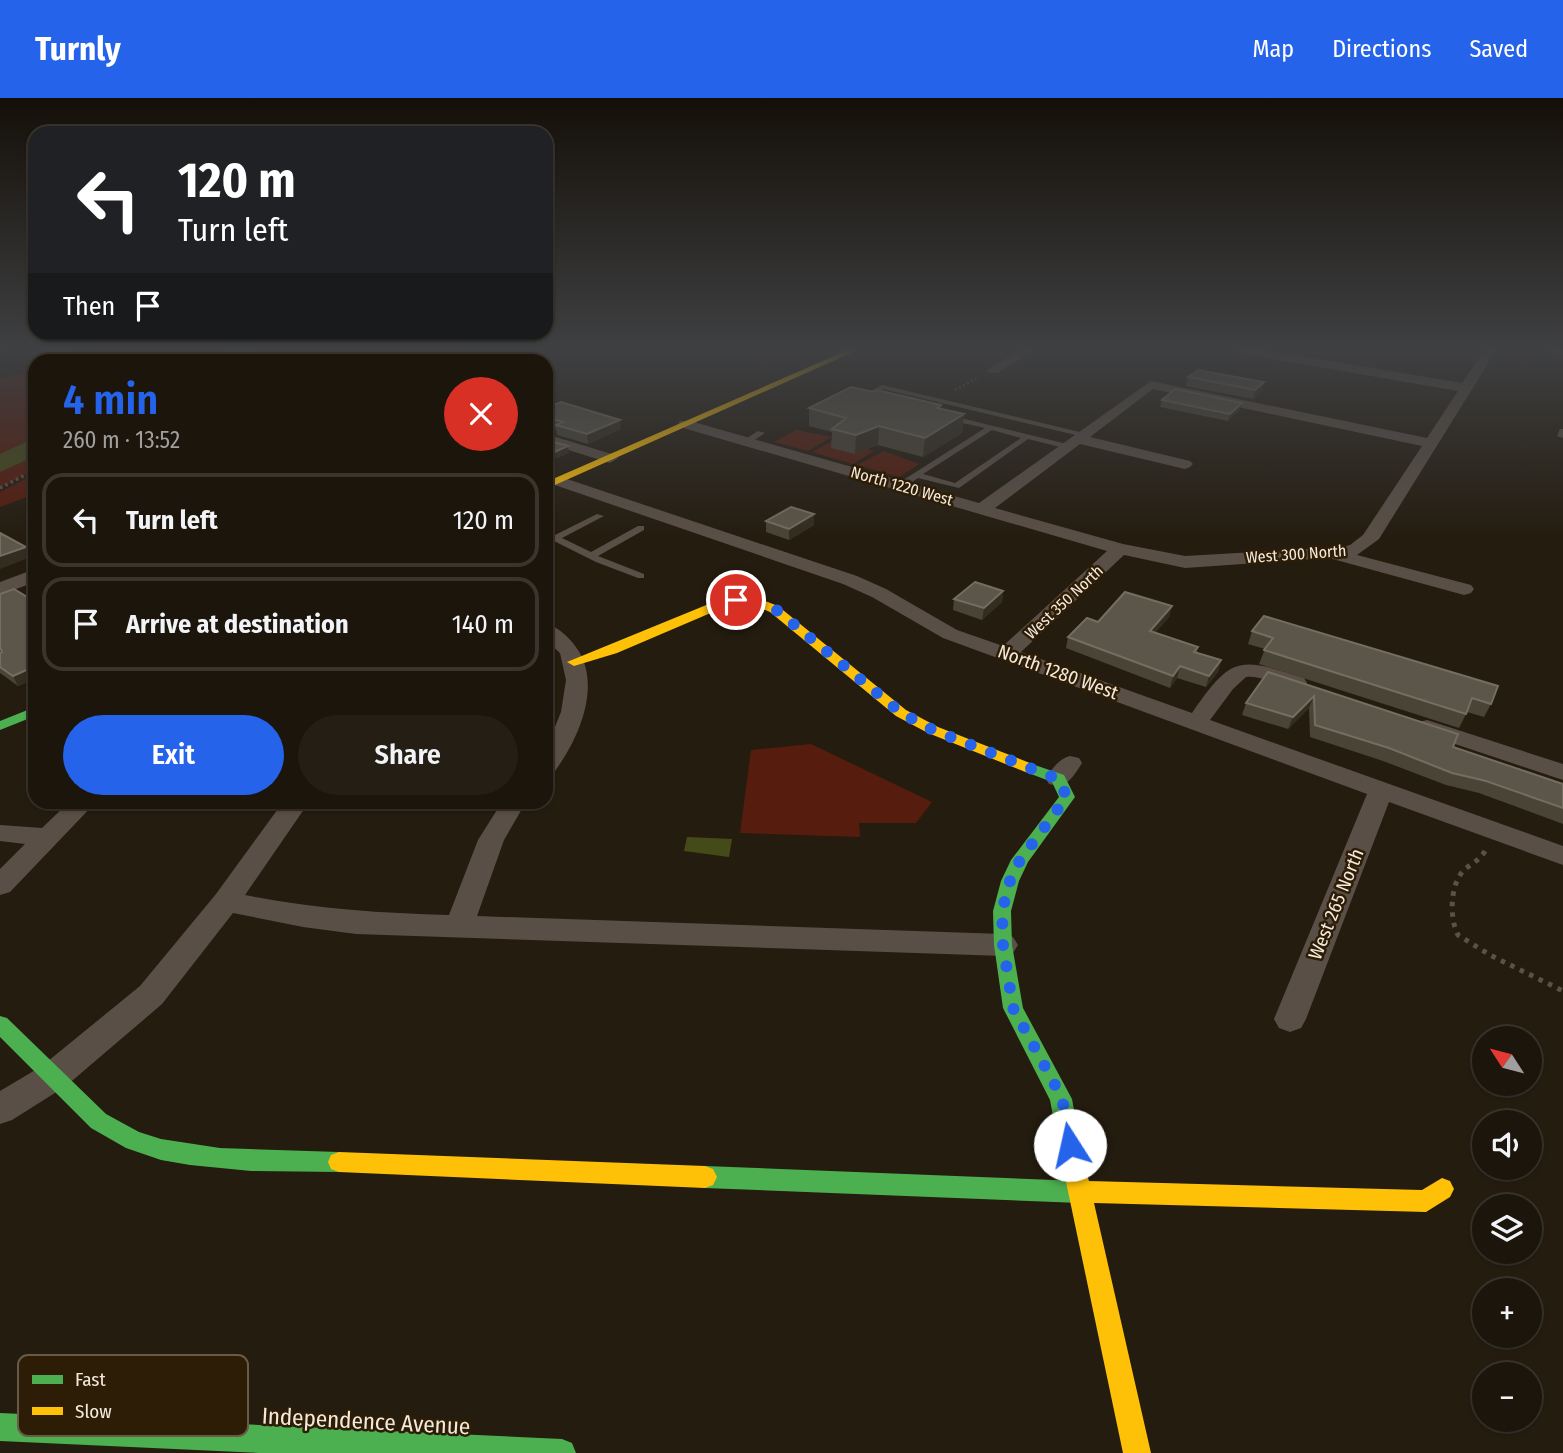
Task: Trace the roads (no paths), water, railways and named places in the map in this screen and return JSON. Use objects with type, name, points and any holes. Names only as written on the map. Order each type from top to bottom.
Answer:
[{"type":"street","points":[[553,483],[712,412]]},
{"type":"street","points":[[982,509],[1114,412]]},
{"type":"street","points":[[1282,412],[1430,443]]},
{"type":"street","name":"West 300 North","points":[[1119,550],[1185,562],[1355,550],[1370,539],[1450,412]]},
{"type":"street","name":"North 1220 West","points":[[685,424],[1119,550]]},
{"type":"street","points":[[553,440],[610,458]]},
{"type":"street","points":[[1077,440],[1185,464]]},
{"type":"street","name":"North 1280 West","points":[[553,483],[849,580],[879,593],[950,634],[1563,856]]},
{"type":"street","name":"West 350 North","points":[[1007,654],[1119,550]]},
{"type":"street","points":[[1328,553],[1464,589]]},
{"type":"street","points":[[0,589],[28,578]]},
{"type":"street","points":[[574,662],[612,650],[725,602],[755,601],[774,608],[901,713],[933,730],[1064,771],[1067,797],[1020,860],[1010,881],[1002,911],[1003,945],[1013,1008],[1062,1098],[1079,1192],[1137,1453]]},
{"type":"street","points":[[553,636],[560,640],[574,662],[576,698],[571,719],[553,753]]},
{"type":"street","points":[[1197,722],[1230,679],[1242,670],[1255,670],[1320,691]]},
{"type":"street","points":[[0,726],[28,713]]},
{"type":"street","points":[[1409,720],[1563,772]]},
{"type":"street","name":"West 265 North","points":[[1290,1019],[1382,789]]},
{"type":"street","points":[[0,886],[45,837],[75,809]]},
{"type":"street","points":[[0,1110],[54,1076],[151,995],[226,901],[291,809]]},
{"type":"street","points":[[459,926],[491,840],[510,809]]},
{"type":"street","points":[[3,833],[45,837]]},
{"type":"street","points":[[226,901],[303,918],[356,923],[1003,945]]},
{"type":"street","points":[[0,1024],[89,1113],[108,1128],[149,1147],[194,1156],[1079,1192],[1426,1201],[1442,1189]]},
{"type":"street","name":"Independence Avenue","points":[[0,1427],[18,1428]]},
{"type":"street","name":"Independence Avenue","points":[[195,1436],[562,1453]]},
{"type":"lane","points":[[981,412],[1077,440]]},
{"type":"lane","points":[[940,415],[1027,437],[1077,440]]},
{"type":"lane","points":[[900,486],[990,428]]},
{"type":"lane","points":[[745,442],[761,433]]},
{"type":"lane","points":[[917,475],[956,486],[1027,437]]},
{"type":"lane","points":[[553,535],[600,516]]},
{"type":"lane","points":[[592,556],[641,528]]},
{"type":"lane","points":[[553,537],[641,576]]},
{"type":"waterway","points":[[0,464],[28,450]]}]
